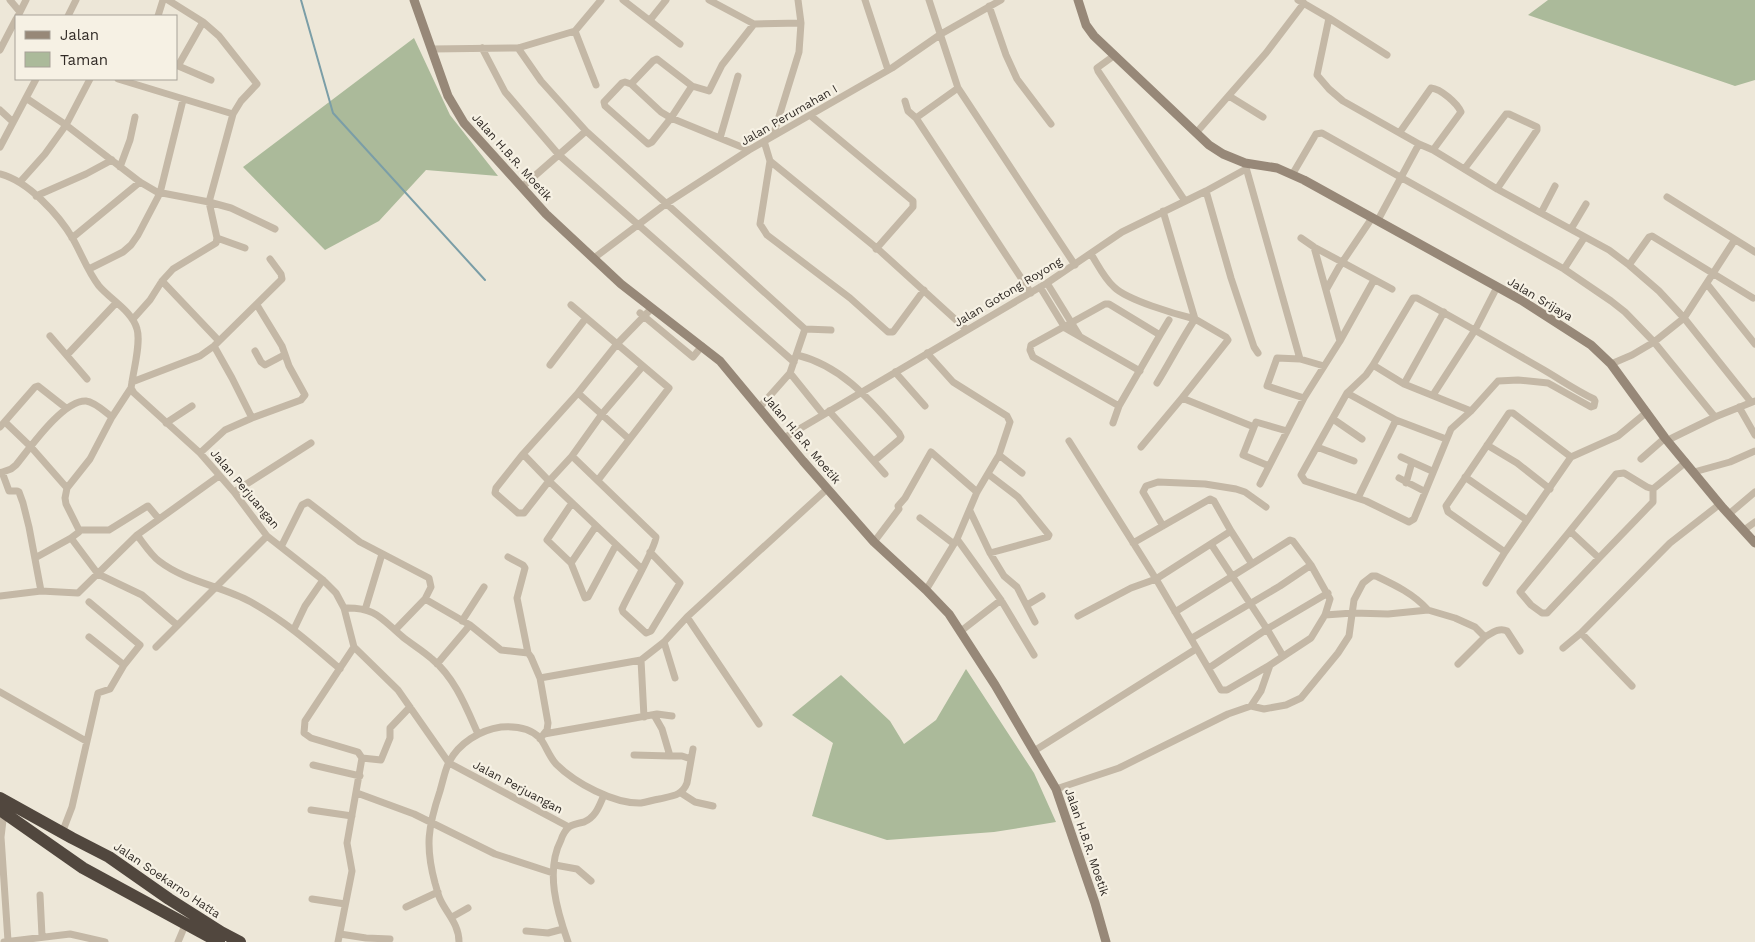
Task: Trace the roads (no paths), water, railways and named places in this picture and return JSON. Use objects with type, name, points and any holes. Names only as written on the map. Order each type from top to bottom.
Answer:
[{"type":"highway","name":"Jalan Soekarno Hatta","points":[[0,798],[109,857],[168,899],[240,942]]},
{"type":"highway","name":"Jalan Soekarno Hatta","points":[[2,811],[83,868],[219,942]]},
{"type":"highway","points":[[83,868],[90,848]]},
{"type":"highway","points":[[98,877],[99,869],[109,857]]},
{"type":"street","points":[[10,0],[18,15]]},
{"type":"street","points":[[18,15],[26,0]]},
{"type":"street","points":[[68,15],[76,0]]},
{"type":"street","points":[[158,15],[163,0]]},
{"type":"street","points":[[133,319],[150,300],[162,281],[180,264],[214,244],[217,238],[209,202],[233,114],[238,104],[257,84],[225,44],[203,22],[168,0]]},
{"type":"street","name":"Jalan H.B.R. Moetik","points":[[414,0],[448,96],[459,116],[546,214],[649,307],[702,346],[727,369],[874,542],[949,614],[1056,789],[1095,903],[1106,942]]},
{"type":"street","points":[[432,49],[518,48],[575,31],[601,0]]},
{"type":"street","points":[[623,0],[680,44]]},
{"type":"street","points":[[650,20],[666,0]]},
{"type":"street","points":[[709,0],[754,24],[801,23]]},
{"type":"street","points":[[773,136],[799,52],[801,23],[798,0]]},
{"type":"street","points":[[865,0],[888,70]]},
{"type":"street","points":[[928,0],[958,88],[1075,265]]},
{"type":"street","name":"Jalan Perumahan I","points":[[594,258],[667,203],[749,150],[811,116],[888,70],[941,34],[1001,0]]},
{"type":"street","name":"Jalan Srijaya","points":[[1078,0],[1086,24],[1094,36],[1209,145],[1246,166],[1277,168],[1304,180],[1521,300],[1591,345],[1611,364],[1667,439],[1720,504],[1755,543]]},
{"type":"street","points":[[1196,133],[1266,53],[1301,2],[1387,55]]},
{"type":"street","points":[[989,6],[1006,55],[1017,79],[1051,124]]},
{"type":"street","points":[[1328,18],[1318,75],[1330,90],[1343,101],[1465,168],[1497,189],[1584,238],[1609,250],[1659,291],[1753,401],[1667,439],[1641,459]]},
{"type":"street","points":[[0,50],[15,22]]},
{"type":"street","points":[[178,64],[203,22]]},
{"type":"street","points":[[631,84],[653,61],[658,59],[692,86],[708,91],[722,65],[754,24]]},
{"type":"street","points":[[575,31],[596,85]]},
{"type":"street","points":[[482,48],[505,92],[559,155],[796,358],[835,371],[862,391],[900,435],[900,439],[874,461]]},
{"type":"street","points":[[518,48],[541,81],[586,131],[805,329],[831,330]]},
{"type":"street","points":[[1115,55],[1097,68],[1098,71],[1185,201]]},
{"type":"street","points":[[178,66],[211,80]]},
{"type":"street","points":[[720,138],[738,76]]},
{"type":"street","points":[[0,148],[35,80]]},
{"type":"street","points":[[20,182],[66,124],[89,80]]},
{"type":"street","points":[[133,81],[183,100],[233,114]]},
{"type":"street","points":[[692,86],[671,118],[649,144],[604,104],[604,101],[625,82],[631,84],[661,112],[671,118],[749,150]]},
{"type":"street","points":[[916,118],[958,88]]},
{"type":"street","points":[[1400,132],[1431,88],[1435,89],[1455,104],[1461,112],[1433,150]]},
{"type":"street","points":[[1229,96],[1263,117]]},
{"type":"street","points":[[26,98],[66,124],[140,182],[160,193],[231,208],[275,229]]},
{"type":"street","points":[[89,269],[116,257],[131,245],[138,236],[160,193],[183,100]]},
{"type":"street","points":[[905,101],[908,111],[916,118],[1031,292]]},
{"type":"street","points":[[0,110],[13,122]]},
{"type":"street","points":[[1465,168],[1506,114],[1536,127],[1537,130],[1497,189]]},
{"type":"street","points":[[811,116],[913,201],[913,207],[876,249]]},
{"type":"street","points":[[120,167],[130,140],[135,117]]},
{"type":"street","points":[[522,187],[586,131]]},
{"type":"street","points":[[1292,175],[1316,134],[1320,133],[1564,269],[1625,312],[1654,342],[1715,417]]},
{"type":"street","points":[[764,141],[770,161],[760,221],[767,235],[850,298],[888,332],[893,332],[924,290]]},
{"type":"street","points":[[1326,291],[1343,262],[1375,219],[1419,144]]},
{"type":"street","points":[[36,196],[112,160]]},
{"type":"street","points":[[770,161],[924,290],[967,330]]},
{"type":"street","points":[[1246,166],[1300,359]]},
{"type":"street","name":"Jalan Gotong Royong","points":[[784,438],[1047,283],[1122,232],[1206,191],[1246,166]]},
{"type":"street","points":[[0,174],[20,182],[57,218],[72,238],[100,287],[133,319],[138,335],[131,385],[90,459],[67,488],[66,504],[78,530]]},
{"type":"street","points":[[72,238],[140,182]]},
{"type":"street","points":[[1541,213],[1555,186]]},
{"type":"street","points":[[1206,191],[1231,278],[1254,347],[1258,353]]},
{"type":"street","points":[[1667,197],[1734,241],[1755,252]]},
{"type":"street","points":[[1571,229],[1586,204]]},
{"type":"street","points":[[1157,383],[1194,319],[1163,211]]},
{"type":"street","points":[[1629,265],[1649,237],[1652,236],[1753,298]]},
{"type":"street","points":[[217,238],[245,248]]},
{"type":"street","points":[[1300,238],[1392,289]]},
{"type":"street","points":[[1564,269],[1584,238]]},
{"type":"street","points":[[1611,364],[1632,355],[1654,342],[1684,318],[1734,241]]},
{"type":"street","points":[[1314,247],[1340,341]]},
{"type":"street","points":[[1091,254],[1108,281],[1121,292],[1162,309],[1194,319],[1226,337],[1227,342],[1140,447]]},
{"type":"street","points":[[131,385],[193,359],[216,344],[282,279],[279,270],[270,258]]},
{"type":"street","points":[[1260,484],[1304,398],[1340,341],[1374,280]]},
{"type":"street","points":[[162,281],[216,344],[252,418]]},
{"type":"street","points":[[1047,283],[1080,338]]},
{"type":"street","points":[[1707,284],[1755,344]]},
{"type":"street","points":[[1040,287],[1064,328],[1140,371]]},
{"type":"street","points":[[1433,395],[1474,330],[1496,287]]},
{"type":"street","points":[[1417,298],[1444,312],[1594,399],[1594,406],[1548,383],[1518,380],[1498,381],[1471,411],[1454,425],[1432,471],[1414,519],[1410,522],[1358,498],[1302,479],[1302,475],[1347,393],[1366,375],[1373,365],[1412,299],[1417,298]]},
{"type":"street","points":[[67,355],[116,303]]},
{"type":"street","points":[[1119,406],[1031,354],[1031,345],[1107,304],[1160,335]]},
{"type":"street","points":[[200,453],[226,430],[301,400],[304,397],[304,393],[284,355],[282,346],[257,305]]},
{"type":"street","points":[[571,305],[669,389],[598,480]]},
{"type":"street","points":[[643,366],[602,414],[572,456],[522,514],[518,513],[495,493],[496,488],[523,454],[578,393],[649,307]]},
{"type":"street","points":[[1404,384],[1444,312]]},
{"type":"street","points":[[642,315],[693,357],[702,346]]},
{"type":"street","points":[[550,365],[586,318]]},
{"type":"street","points":[[1113,423],[1119,406],[1169,320]]},
{"type":"street","points":[[759,408],[790,374],[805,329]]},
{"type":"street","points":[[50,336],[88,379]]},
{"type":"street","points":[[256,350],[261,362],[265,365],[284,355]]},
{"type":"street","points":[[926,590],[956,541],[977,492],[999,455],[1010,422],[1010,419],[953,382],[927,353]]},
{"type":"street","points":[[1304,398],[1267,386],[1278,358],[1300,359],[1324,366]]},
{"type":"street","points":[[1373,365],[1404,384],[1471,411]]},
{"type":"street","points":[[895,372],[925,406]]},
{"type":"street","points":[[790,374],[885,474]]},
{"type":"street","points":[[1548,383],[1552,375]]},
{"type":"street","name":"Jalan Perjuangan","points":[[131,385],[139,398],[200,453],[234,492],[267,536],[323,580],[338,595],[344,608],[354,647],[398,690],[449,762],[569,827]]},
{"type":"street","points":[[66,408],[38,386],[35,387],[3,424],[31,447],[67,488]]},
{"type":"street","points":[[578,393],[629,439]]},
{"type":"street","points":[[1347,393],[1396,420],[1446,439]]},
{"type":"street","points":[[1182,398],[1254,427]]},
{"type":"street","points":[[41,591],[29,527],[19,492],[9,491],[1,472],[11,469],[16,465],[66,408],[88,401],[112,417]]},
{"type":"street","points":[[166,423],[192,406]]},
{"type":"street","points":[[1739,407],[1755,435]]},
{"type":"street","points":[[1486,583],[1505,552],[1571,457],[1618,436],[1647,412]]},
{"type":"street","points":[[1505,552],[1446,510],[1446,506],[1487,445],[1510,413],[1571,457]]},
{"type":"street","points":[[1332,419],[1362,438]]},
{"type":"street","points":[[1358,498],[1396,420]]},
{"type":"street","points":[[1269,466],[1243,455],[1256,422],[1287,431]]},
{"type":"street","points":[[1069,441],[1134,543],[1175,612],[1192,638],[1196,649],[1220,689],[1225,691],[1270,665],[1310,638],[1325,615],[1329,602],[1328,593],[1311,565],[1293,541],[1290,540],[1175,612]]},
{"type":"street","points":[[234,492],[311,443]]},
{"type":"street","points":[[1487,445],[1517,462],[1550,489]]},
{"type":"street","points":[[1317,447],[1354,462]]},
{"type":"street","points":[[1694,472],[1730,462],[1755,451]]},
{"type":"street","points":[[874,542],[899,509],[898,506],[905,498],[931,452],[977,492]]},
{"type":"street","points":[[523,454],[572,504],[642,569]]},
{"type":"street","points":[[999,455],[1022,473]]},
{"type":"street","points":[[572,456],[631,515],[655,536],[656,541],[650,552],[622,609],[646,633],[651,631],[680,583],[650,552]]},
{"type":"street","points":[[1400,458],[1432,471]]},
{"type":"street","points":[[1406,483],[1412,462]]},
{"type":"street","points":[[1653,489],[1686,462]]},
{"type":"street","points":[[1624,473],[1653,489],[1653,502],[1651,505],[1546,613],[1542,614],[1531,605],[1520,592],[1616,474],[1624,473]]},
{"type":"street","points":[[988,474],[1018,497],[1050,534],[1048,537],[990,553]]},
{"type":"street","points":[[0,596],[41,591],[78,593],[136,535],[219,476]]},
{"type":"street","points":[[1466,477],[1527,520]]},
{"type":"street","points":[[1399,478],[1424,491]]},
{"type":"street","points":[[1164,526],[1143,492],[1146,486],[1158,482],[1205,484],[1236,489],[1250,495],[1266,507]]},
{"type":"street","points":[[540,678],[641,660],[664,642],[687,617],[827,489]]},
{"type":"street","points":[[1729,514],[1755,492]]},
{"type":"street","points":[[1134,543],[1210,499],[1214,501],[1230,531],[1252,564]]},
{"type":"street","points":[[281,546],[302,505],[308,502],[352,536],[429,578],[431,587],[425,599],[395,630]]},
{"type":"street","points":[[572,504],[547,539],[571,563],[585,597],[587,598],[616,545]]},
{"type":"street","points":[[1563,648],[1581,633],[1670,543],[1720,504]]},
{"type":"street","points":[[78,530],[108,530],[146,506],[159,518]]},
{"type":"street","points":[[970,511],[990,553],[1004,576],[1017,586],[1035,622]]},
{"type":"street","points":[[920,518],[956,541],[1001,600],[1034,655]]},
{"type":"street","points":[[1744,530],[1755,522]]},
{"type":"street","points":[[571,563],[596,526]]},
{"type":"street","points":[[35,558],[71,538],[79,532],[78,530]]},
{"type":"street","points":[[1078,616],[1131,588],[1156,579],[1230,531]]},
{"type":"street","points":[[1570,531],[1599,558]]},
{"type":"street","points":[[136,535],[159,562],[195,580],[225,590],[251,602],[294,629],[340,669]]},
{"type":"street","points":[[156,647],[267,536]]},
{"type":"street","points":[[71,538],[98,574],[142,595],[177,625]]},
{"type":"street","points":[[1211,544],[1283,656]]},
{"type":"street","points":[[365,610],[382,554]]},
{"type":"street","points":[[508,557],[525,568],[517,598],[528,653],[534,662],[540,678],[548,723],[542,736],[551,757],[558,765],[584,784],[604,794],[628,801],[641,802],[681,793],[688,783],[693,748]]},
{"type":"street","points":[[1192,638],[1280,586],[1311,565]]},
{"type":"street","points":[[1056,789],[1119,768],[1210,722],[1252,706],[1269,708],[1286,705],[1304,695],[1346,643],[1351,630],[1354,600],[1364,583],[1374,575],[1404,590],[1428,610]]},
{"type":"street","points":[[294,629],[305,606],[323,580]]},
{"type":"street","points":[[462,621],[484,587]]},
{"type":"street","points":[[1209,668],[1267,629],[1328,593]]},
{"type":"street","points":[[1026,605],[1042,596]]},
{"type":"street","points":[[425,599],[470,625],[501,650],[528,653]]},
{"type":"street","points":[[961,631],[1001,600]]},
{"type":"street","points":[[62,833],[72,807],[98,693],[110,689],[124,665],[140,645],[89,602]]},
{"type":"street","points":[[344,608],[365,610],[378,615],[437,664],[458,692],[478,734]]},
{"type":"street","points":[[1325,615],[1353,613],[1388,614],[1428,610],[1455,618],[1475,627],[1485,637]]},
{"type":"street","points":[[687,617],[759,724]]},
{"type":"street","points":[[437,664],[470,625]]},
{"type":"street","points":[[1458,664],[1485,637],[1499,629],[1507,630],[1520,651]]},
{"type":"street","points":[[1581,633],[1632,686]]},
{"type":"street","points":[[89,638],[124,665]]},
{"type":"street","points":[[664,642],[675,678]]},
{"type":"street","points":[[338,942],[352,871],[346,847],[362,758],[358,752],[306,736],[304,731],[305,721],[354,647]]},
{"type":"street","points":[[1034,751],[1196,649]]},
{"type":"street","points":[[641,660],[644,717]]},
{"type":"street","points":[[1252,706],[1261,691],[1270,665]]},
{"type":"street","points":[[0,692],[86,740]]},
{"type":"street","points":[[362,758],[381,760],[390,738],[390,728],[410,707]]},
{"type":"street","points":[[654,715],[662,729],[670,756]]},
{"type":"street","points":[[459,942],[459,935],[452,917],[441,901],[430,860],[430,822],[449,762],[459,748],[478,734],[495,728],[510,727],[542,736],[654,715],[672,716]]},
{"type":"street","points":[[634,755],[682,756],[691,759]]},
{"type":"street","points":[[313,765],[360,776]]},
{"type":"street","points":[[357,793],[430,822],[495,854],[554,874]]},
{"type":"street","points":[[681,793],[695,802],[713,806]]},
{"type":"street","points":[[568,942],[556,900],[554,865],[559,843],[569,827],[591,818],[604,794]]},
{"type":"street","points":[[311,810],[352,816]]},
{"type":"street","points":[[2,811],[1,837],[6,942],[70,934],[105,942]]},
{"type":"street","points":[[554,865],[577,869],[591,881]]},
{"type":"street","points":[[406,907],[438,892]]},
{"type":"street","points":[[40,895],[42,936]]},
{"type":"street","points":[[312,899],[345,904]]},
{"type":"street","points":[[452,917],[468,908]]},
{"type":"street","points":[[178,942],[186,923]]},
{"type":"street","points":[[526,931],[548,932],[563,929]]},
{"type":"street","points":[[340,934],[390,939]]},
{"type":"waterway","points":[[301,0],[333,113],[485,280]]}]
